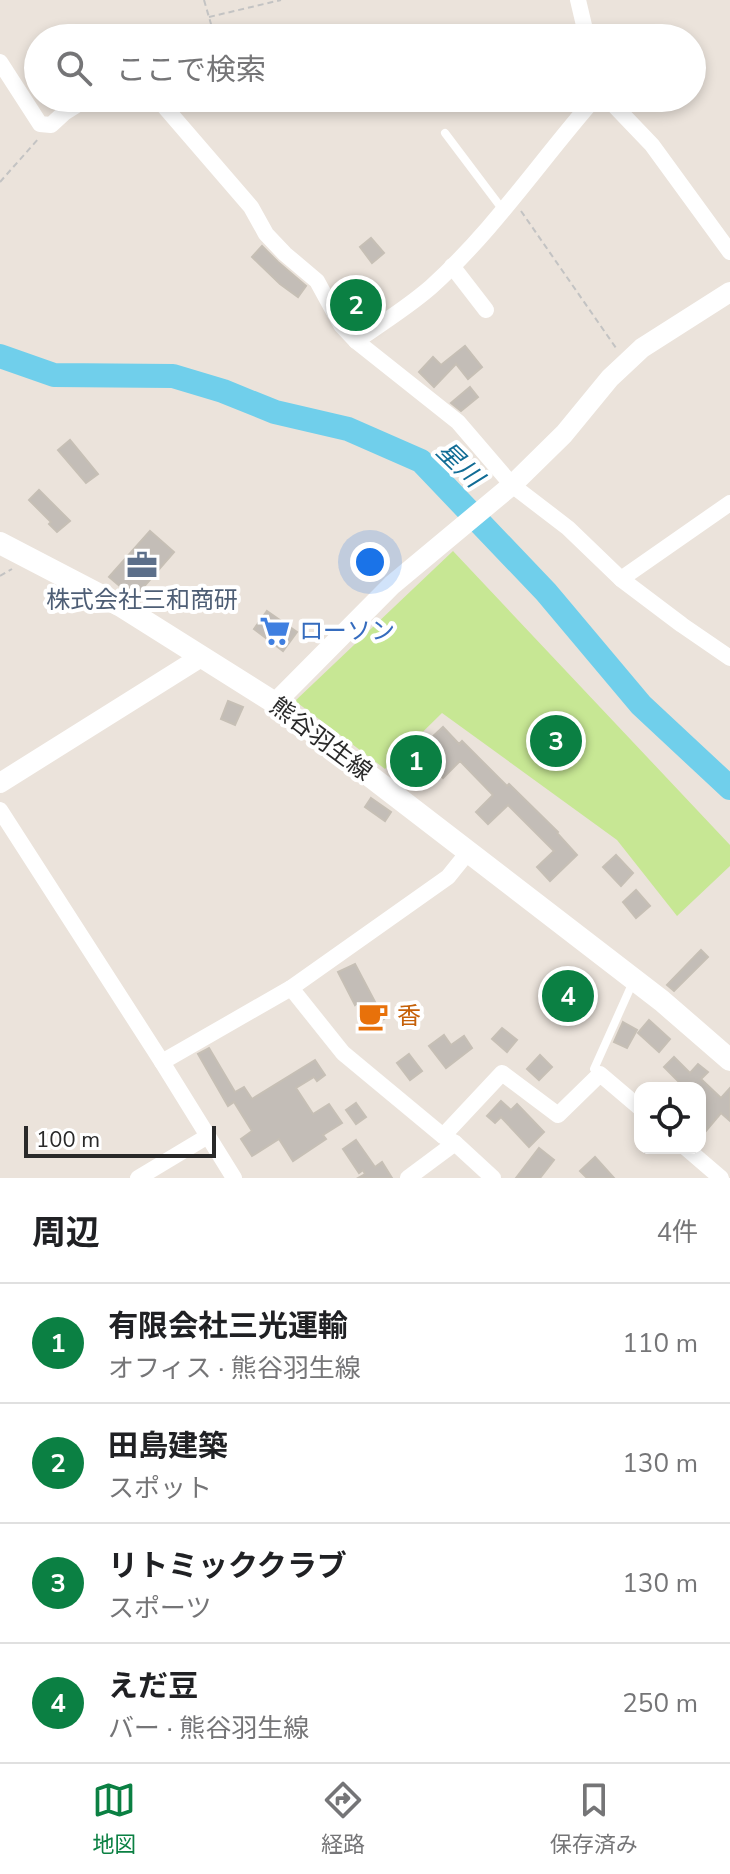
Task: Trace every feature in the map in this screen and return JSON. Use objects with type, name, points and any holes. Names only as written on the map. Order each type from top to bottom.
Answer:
[{"type":"main road","name":"熊谷羽生線","points":[[0,543],[121,606],[275,703],[634,980],[730,1060]]},
{"type":"street","points":[[578,0],[584,24]]},
{"type":"street","points":[[0,62],[24,99]]},
{"type":"street","points":[[32,112],[40,124],[51,125],[66,112]]},
{"type":"street","points":[[169,112],[251,207],[266,234],[317,281],[341,325],[356,341],[458,422],[506,489],[568,528],[621,579],[730,658]]},
{"type":"street","points":[[356,341],[428,290],[452,266],[508,205],[584,112]]},
{"type":"street","points":[[620,112],[652,145],[730,252]]},
{"type":"street","points":[[452,266],[486,310]]},
{"type":"street","points":[[275,703],[392,585],[506,489],[564,434],[610,378],[642,348],[730,292]]},
{"type":"street","points":[[621,579],[730,503]]},
{"type":"street","points":[[0,783],[201,657]]},
{"type":"street","points":[[0,810],[234,1178]]},
{"type":"street","points":[[162,1062],[291,988],[448,877],[469,851]]},
{"type":"street","points":[[291,988],[343,1053],[493,1178]]},
{"type":"street","points":[[408,1178],[449,1140],[502,1073],[558,1115],[600,1074],[634,1103]]},
{"type":"street","points":[[138,1178],[208,1136]]},
{"type":"street","points":[[693,1154],[721,1178]]},
{"type":"lane","points":[[445,133],[508,205]]},
{"type":"lane","points":[[600,1074],[594,1069],[634,980]]},
{"type":"path","points":[[204,0],[211,24]]},
{"type":"path","points":[[209,17],[281,0]]},
{"type":"path","points":[[0,182],[51,125]]},
{"type":"path","points":[[508,205],[616,348]]},
{"type":"green space","points":[[453,551],[730,845],[730,866],[677,916],[617,840],[442,713],[385,769],[295,701]]},
{"type":"building","points":[[371,238],[384,253],[372,263],[360,247]]},
{"type":"building","points":[[262,246],[306,286],[298,297],[252,257]]},
{"type":"building","points":[[360,290],[371,303],[352,319],[343,305]]},
{"type":"building","points":[[465,346],[482,367],[468,379],[456,364],[434,387],[419,372],[433,357],[441,365]]},
{"type":"building","points":[[470,387],[478,397],[461,411],[451,403]]},
{"type":"building","points":[[70,440],[98,474],[86,483],[58,450]]},
{"type":"building","points":[[39,490],[70,521],[57,532],[29,500]]},
{"type":"building","name":"株式会社三和商研","points":[[150,531],[174,552],[134,598],[109,577]]},
{"type":"building","name":"ローソン","points":[[267,611],[297,632],[283,651],[254,629]]},
{"type":"building","points":[[228,701],[243,707],[235,725],[221,719]]},
{"type":"building","points":[[443,727],[459,744],[462,741],[507,786],[509,784],[577,855],[550,881],[537,867],[554,851],[508,805],[488,824],[476,812],[493,795],[460,761],[443,778],[427,760],[406,783],[395,774],[427,738],[429,740]]},
{"type":"building","points":[[371,798],[391,812],[385,821],[365,807]]},
{"type":"building","points":[[616,855],[633,873],[621,886],[603,867]]},
{"type":"building","points":[[636,890],[650,906],[636,918],[623,902]]},
{"type":"building","points":[[701,950],[708,957],[674,991],[667,985]]},
{"type":"building","points":[[355,964],[384,1019],[369,1026],[338,972]]},
{"type":"building","points":[[649,1020],[670,1039],[659,1052],[638,1033]]},
{"type":"building","points":[[623,1022],[637,1030],[627,1048],[614,1042]]},
{"type":"building","points":[[502,1028],[517,1040],[507,1052],[492,1039]]},
{"type":"building","points":[[444,1035],[451,1045],[464,1036],[472,1048],[446,1068],[429,1046]]},
{"type":"building","points":[[209,1048],[235,1092],[244,1087],[252,1099],[315,1060],[325,1075],[317,1081],[314,1077],[296,1088],[313,1114],[329,1104],[342,1123],[323,1135],[326,1139],[293,1161],[279,1139],[252,1156],[241,1139],[252,1131],[234,1102],[228,1106],[198,1054]]},
{"type":"building","points":[[409,1054],[422,1071],[410,1080],[397,1063]]},
{"type":"building","points":[[540,1055],[552,1067],[539,1080],[527,1069]]},
{"type":"building","points":[[674,1057],[690,1073],[698,1064],[708,1072],[701,1079],[704,1082],[679,1082],[664,1067]]},
{"type":"building","points":[[706,1084],[721,1098],[730,1088],[730,1121],[721,1113],[706,1131]]},
{"type":"building","points":[[501,1101],[511,1110],[517,1104],[544,1132],[529,1147],[501,1117],[495,1123],[487,1116]]},
{"type":"building","points":[[356,1103],[366,1117],[356,1124],[346,1110]]},
{"type":"building","points":[[356,1140],[375,1167],[382,1162],[392,1178],[358,1178],[365,1174],[363,1170],[359,1173],[343,1149]]},
{"type":"building","points":[[539,1148],[554,1160],[540,1178],[516,1178]]},
{"type":"building","points":[[595,1157],[614,1178],[587,1178],[580,1171]]},
{"type":"waterway","name":"星川","points":[[0,356],[54,375],[173,376],[223,391],[275,412],[348,429],[421,461],[546,592],[641,705],[730,788]]},
{"type":"place","name":"田島建築","points":[[356,305]]},
{"type":"place","name":"株式会社三和商研","points":[[142,565]]},
{"type":"place","name":"ローソン","points":[[275,631]]},
{"type":"place","name":"リトミッククラブ","points":[[556,741]]},
{"type":"place","name":"有限会社三光運輸","points":[[416,761]]},
{"type":"place","name":"えだ豆","points":[[568,996]]},
{"type":"place","name":"香","points":[[373,1016]]}]
